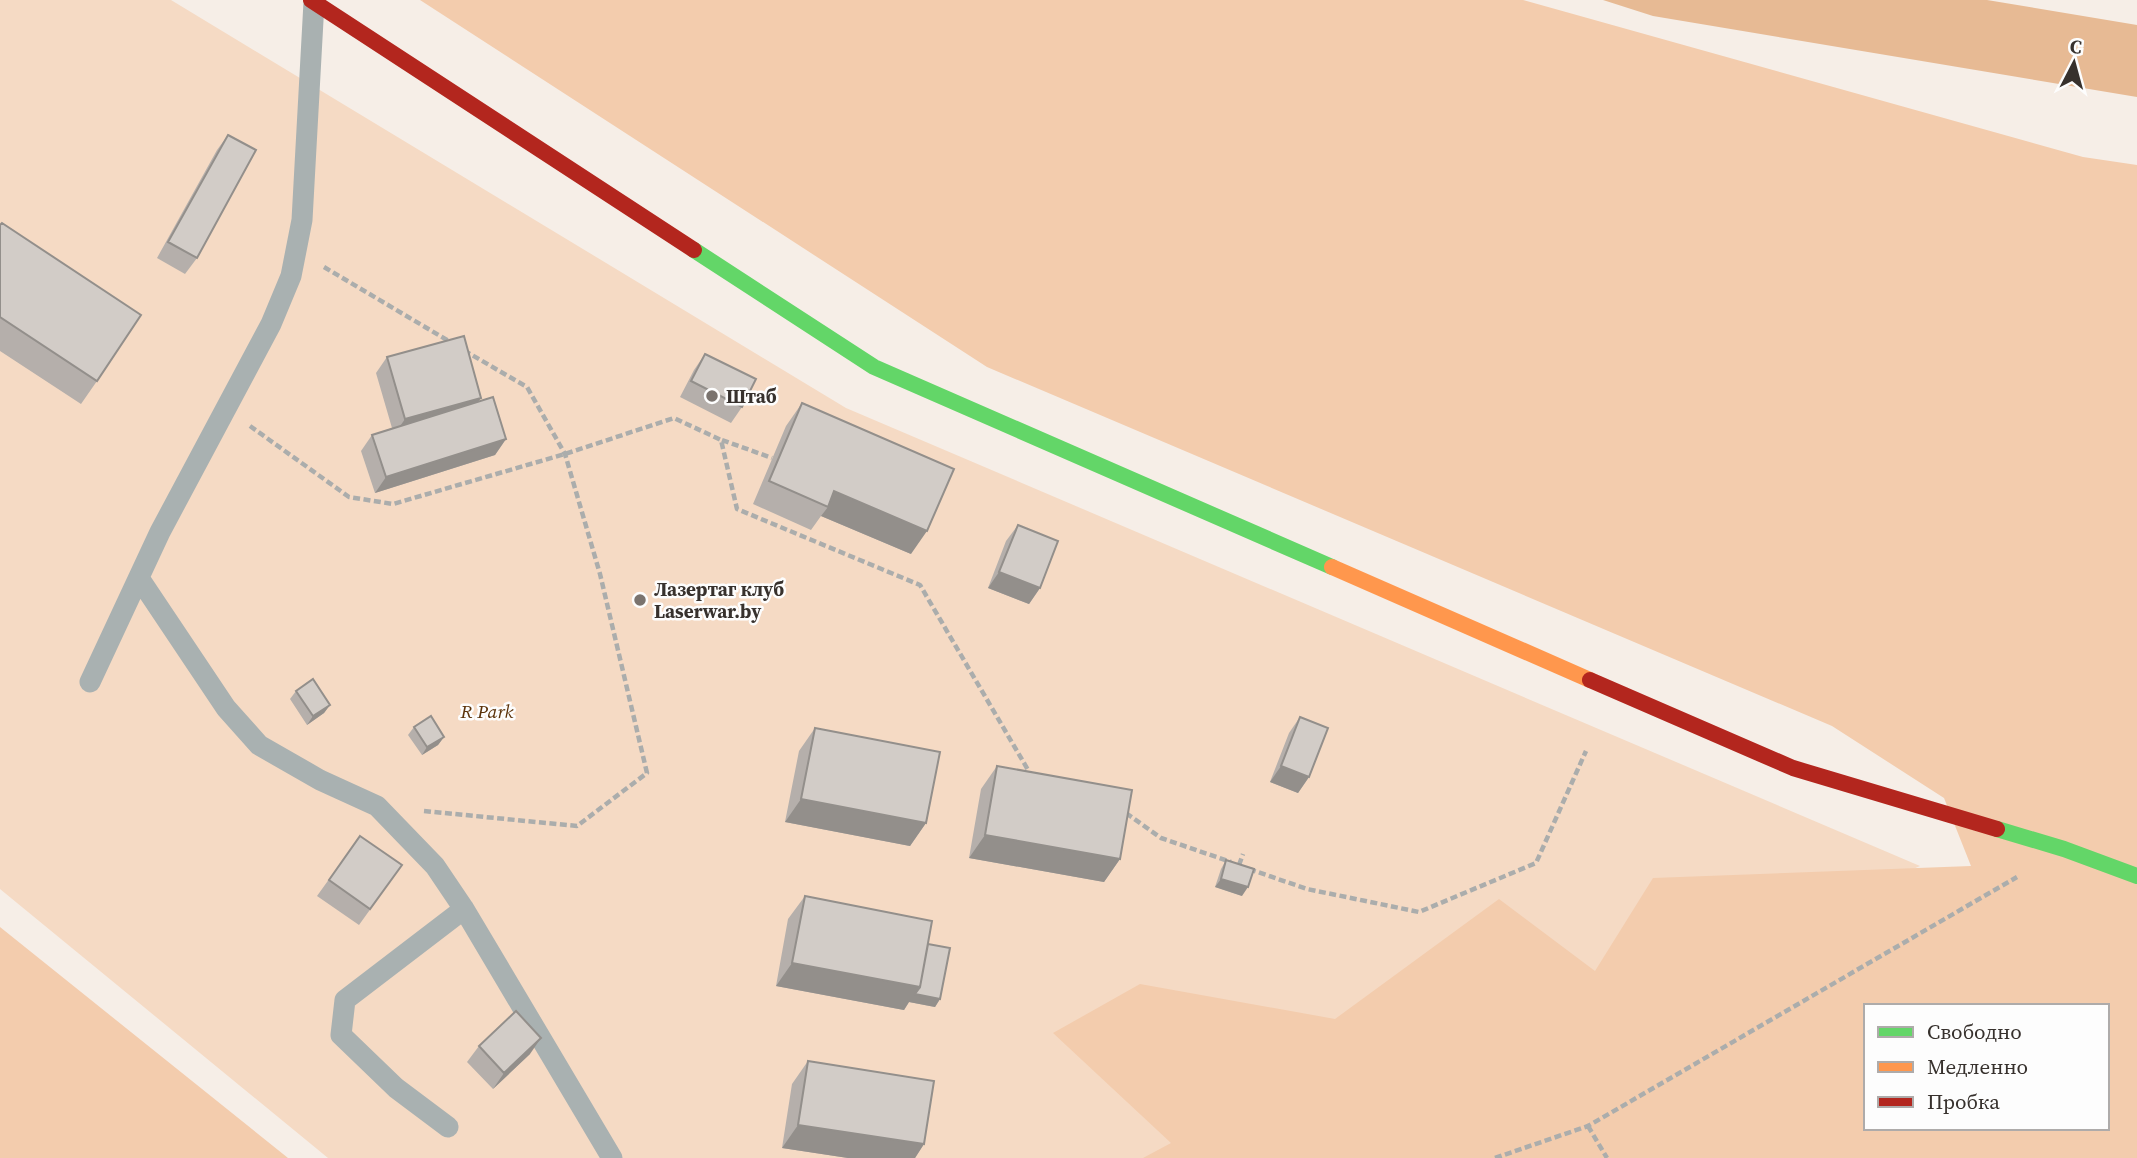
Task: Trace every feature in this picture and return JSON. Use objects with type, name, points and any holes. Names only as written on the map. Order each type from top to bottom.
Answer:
[{"type":"street","points":[[313,1],[874,367],[1793,768],[2064,849],[2137,876]]},
{"type":"lane","points":[[90,682],[160,532],[271,324],[291,276],[302,220],[313,1]]},
{"type":"lane","points":[[139,578],[226,708],[259,745],[320,780],[377,806],[435,866],[464,909],[612,1158]]},
{"type":"lane","points":[[448,1127],[396,1088],[341,1035],[345,1000],[464,909]]},
{"type":"path","points":[[296,251],[527,387],[565,454],[600,574],[647,773],[577,826],[377,806]]},
{"type":"path","points":[[225,411],[260,431],[349,497],[393,504],[565,454],[674,418],[721,440],[772,458]]},
{"type":"path","points":[[721,440],[737,509],[920,585],[1032,777]]},
{"type":"path","points":[[1118,808],[1161,838],[1307,889],[1419,912],[1536,863],[1586,751]]},
{"type":"path","points":[[1239,865],[1243,854]]},
{"type":"path","points":[[1495,1158],[1588,1126],[2017,877]]},
{"type":"path","points":[[1588,1126],[1607,1158]]},
{"type":"green space","name":"R Park","points":[[0,0],[171,0],[846,408],[1920,866],[1254,1158],[328,1158],[0,889]]},
{"type":"shaded area","points":[[420,0],[1523,0],[2083,157],[2137,165],[2137,1158],[1143,1158],[1171,1143],[1053,1033],[1140,984],[1335,1019],[1499,899],[1595,971],[1653,878],[1971,866],[1944,798],[1832,726],[987,367]]},
{"type":"shaded area","points":[[1603,0],[1987,0],[2137,25],[2137,97],[1653,16]]},
{"type":"shaded area","points":[[0,927],[288,1158],[0,1158]]},
{"type":"building","points":[[228,135],[256,150],[197,258],[168,242]]},
{"type":"building","points":[[2,223],[141,315],[97,381],[0,317]]},
{"type":"building","points":[[464,336],[481,398],[405,419],[387,357]]},
{"type":"building","points":[[705,354],[756,379],[742,407],[691,381]]},
{"type":"building","points":[[493,397],[506,439],[386,477],[372,435]]},
{"type":"building","points":[[802,403],[954,469],[927,531],[834,491],[828,507],[769,481]]},
{"type":"building","points":[[1018,525],[1058,541],[1040,588],[999,572]]},
{"type":"building","points":[[313,679],[330,705],[313,716],[296,691]]},
{"type":"building","points":[[431,716],[444,737],[427,747],[414,727]]},
{"type":"building","points":[[1300,717],[1328,728],[1309,777],[1281,766]]},
{"type":"building","points":[[815,728],[940,752],[926,823],[801,799]]},
{"type":"building","points":[[997,766],[1132,790],[1120,859],[985,835]]},
{"type":"building","points":[[360,836],[402,865],[370,909],[329,880]]},
{"type":"building","points":[[1226,860],[1254,869],[1248,887],[1221,879]]},
{"type":"building","points":[[805,896],[932,921],[920,987],[792,963]]},
{"type":"building","points":[[928,944],[950,948],[940,999],[915,994],[920,987]]},
{"type":"building","points":[[516,1011],[541,1038],[504,1073],[479,1046]]},
{"type":"building","points":[[808,1061],[934,1081],[924,1144],[798,1125]]},
{"type":"traffic: fast","points":[[694,250],[874,367],[1332,567]]},
{"type":"traffic: fast","points":[[1997,829],[2064,849],[2137,876]]},
{"type":"traffic: slow","points":[[1332,567],[1590,680]]},
{"type":"traffic: jam","points":[[311,0],[694,250]]},
{"type":"traffic: jam","points":[[1590,680],[1793,768],[1997,829]]},
{"type":"place","name":"Штаб","points":[[712,396]]},
{"type":"place","name":"Лазертаг клуб Laserwar.by","points":[[640,600]]}]
